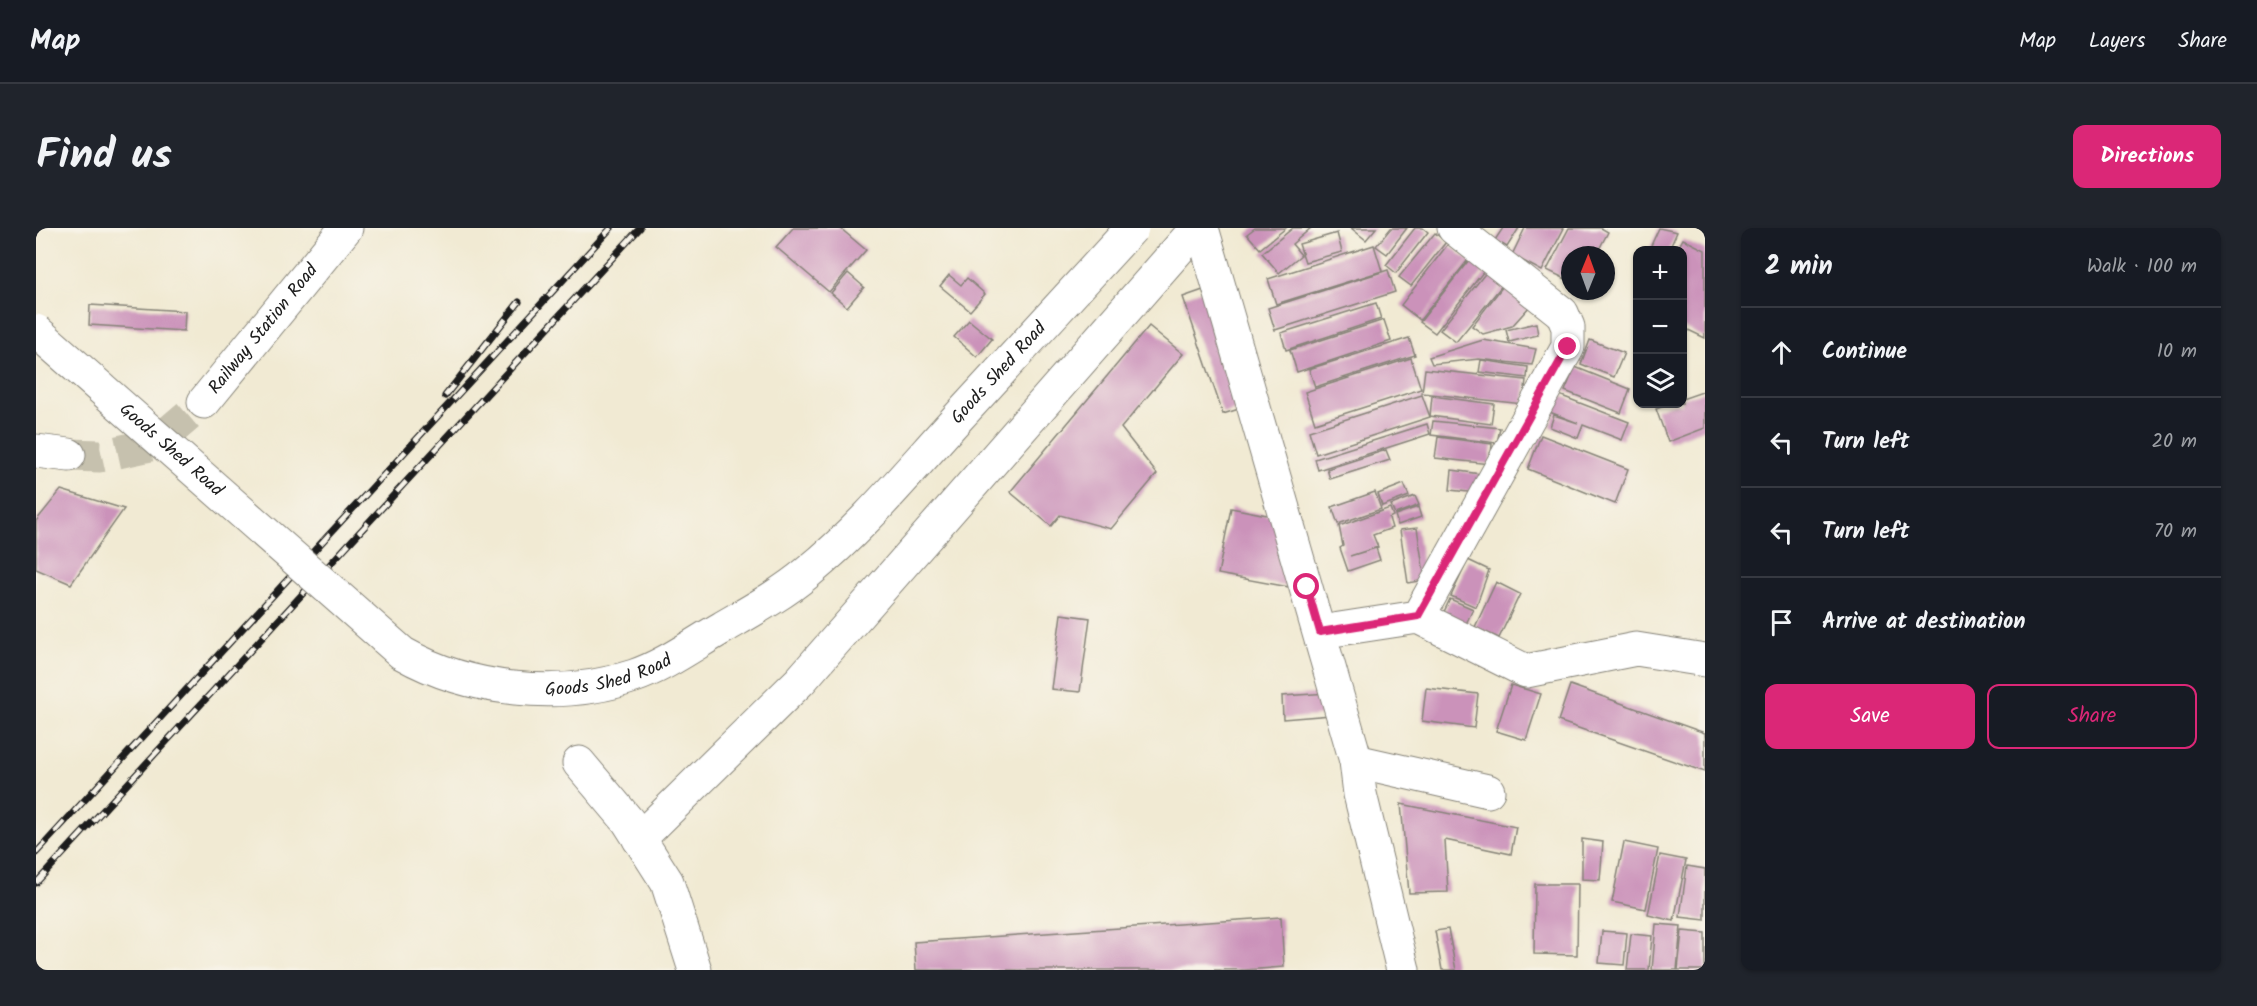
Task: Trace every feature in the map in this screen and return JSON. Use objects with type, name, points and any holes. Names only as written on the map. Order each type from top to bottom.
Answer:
[{"type":"street","name":"Railway Station Road","points":[[204,402],[346,228]]},
{"type":"street","name":"Goods Shed Road","points":[[36,331],[402,653],[429,668],[491,685],[561,688],[586,686],[634,676],[654,666],[744,615],[806,574],[870,514],[1131,228]]},
{"type":"street","points":[[639,839],[800,681],[1197,228]]},
{"type":"street","points":[[1202,228],[1356,761],[1360,794],[1403,970]]},
{"type":"street","points":[[1418,616],[1568,347],[1568,327],[1562,313],[1454,228]]},
{"type":"street","points":[[36,451],[69,455]]},
{"type":"street","points":[[1320,632],[1418,616],[1526,671],[1636,649],[1705,660]]},
{"type":"street","points":[[1356,761],[1488,791]]},
{"type":"street","points":[[579,763],[628,821],[667,882],[695,970]]},
{"type":"building","points":[[793,228],[840,228],[866,250],[829,292],[776,247]]},
{"type":"building","points":[[1255,228],[1286,228],[1260,249],[1247,234]]},
{"type":"building","points":[[1293,228],[1311,228],[1292,244],[1301,255],[1279,273],[1262,253]]},
{"type":"building","points":[[1351,228],[1376,228],[1366,240]]},
{"type":"building","points":[[1391,228],[1407,228],[1387,254],[1376,246]]},
{"type":"building","points":[[1415,228],[1423,228],[1428,232],[1396,273],[1386,265]]},
{"type":"building","points":[[1503,228],[1519,228],[1507,247],[1495,240]]},
{"type":"building","points":[[1525,228],[1564,228],[1542,271],[1512,255]]},
{"type":"building","points":[[1569,228],[1601,228],[1608,232],[1601,246],[1561,246],[1561,277],[1547,270]]},
{"type":"building","points":[[1659,228],[1677,232],[1671,246],[1651,246]]},
{"type":"building","points":[[1337,233],[1342,252],[1305,262],[1299,244]]},
{"type":"building","points":[[1435,233],[1446,242],[1411,286],[1399,277]]},
{"type":"building","points":[[1683,239],[1705,250],[1705,338],[1687,329],[1687,246],[1679,246]]},
{"type":"building","points":[[1448,244],[1468,260],[1420,320],[1401,305]]},
{"type":"building","points":[[1374,245],[1382,271],[1276,304],[1268,279]]},
{"type":"building","points":[[1473,255],[1488,266],[1435,333],[1420,322]]},
{"type":"building","points":[[1388,270],[1395,292],[1275,330],[1268,308]]},
{"type":"building","points":[[1488,270],[1504,283],[1456,342],[1440,330]]},
{"type":"building","points":[[848,273],[864,287],[847,307],[831,293]]},
{"type":"building","points":[[949,275],[961,285],[967,278],[985,294],[970,311],[940,286]]},
{"type":"building","points":[[1503,286],[1530,306],[1512,326],[1483,334],[1472,326]]},
{"type":"building","points":[[1203,290],[1242,408],[1223,414],[1183,297]]},
{"type":"building","points":[[1376,303],[1381,319],[1286,350],[1281,333]]},
{"type":"building","points":[[90,305],[185,311],[184,331],[89,325]]},
{"type":"building","points":[[969,320],[992,339],[977,357],[954,337]]},
{"type":"building","points":[[1384,320],[1391,341],[1297,372],[1290,350]]},
{"type":"building","points":[[1536,323],[1538,335],[1509,342],[1506,330]]},
{"type":"building","points":[[1149,326],[1183,354],[1121,428],[1157,474],[1111,529],[1060,515],[1051,526],[1010,492]]},
{"type":"building","points":[[1409,338],[1415,355],[1315,387],[1309,369]]},
{"type":"building","points":[[1483,340],[1536,349],[1532,365],[1479,359],[1432,364],[1429,357]]},
{"type":"building","points":[[1590,340],[1624,353],[1614,377],[1581,364]]},
{"type":"building","points":[[1411,358],[1421,389],[1315,423],[1305,392]]},
{"type":"building","points":[[1481,360],[1528,367],[1527,378],[1479,372]]},
{"type":"building","points":[[1575,367],[1630,389],[1621,413],[1565,391]]},
{"type":"building","points":[[1425,369],[1526,380],[1523,404],[1422,393]]},
{"type":"building","points":[[1705,391],[1705,428],[1668,442],[1656,409],[1687,408],[1687,397]]},
{"type":"building","points":[[1554,393],[1629,422],[1622,440],[1583,425],[1578,438],[1550,427],[1554,415],[1578,423],[1547,411]]},
{"type":"building","points":[[1422,395],[1430,417],[1316,454],[1309,431]]},
{"type":"building","points":[[1432,396],[1494,404],[1491,424],[1430,416]]},
{"type":"building","points":[[1433,421],[1500,428],[1497,443],[1431,435]]},
{"type":"building","points":[[1427,424],[1430,434],[1318,470],[1315,459]]},
{"type":"building","points":[[1541,435],[1628,469],[1615,504],[1528,469]]},
{"type":"building","points":[[1438,437],[1492,444],[1490,464],[1435,458]]},
{"type":"building","points":[[1386,450],[1390,460],[1330,479],[1327,469]]},
{"type":"building","points":[[1452,470],[1480,474],[1478,493],[1450,490]]},
{"type":"building","points":[[1404,484],[1409,496],[1382,506],[1378,494]]},
{"type":"building","points":[[61,490],[124,509],[71,584],[36,569],[36,521]]},
{"type":"building","points":[[1375,492],[1381,509],[1338,524],[1332,507]]},
{"type":"building","points":[[1415,496],[1419,505],[1395,514],[1391,505]]},
{"type":"building","points":[[1418,507],[1421,517],[1398,525],[1395,515]]},
{"type":"building","points":[[1231,508],[1277,517],[1289,587],[1218,574]]},
{"type":"building","points":[[1390,508],[1393,516],[1389,518],[1392,528],[1373,535],[1378,547],[1350,556],[1376,548],[1380,560],[1348,571],[1340,548],[1343,546],[1339,526]]},
{"type":"building","points":[[1417,528],[1425,580],[1408,583],[1400,530]]},
{"type":"building","points":[[1468,560],[1489,570],[1476,607],[1451,596]]},
{"type":"building","points":[[1496,582],[1520,594],[1499,638],[1475,627]]},
{"type":"building","points":[[1450,599],[1473,609],[1465,626],[1442,616]]},
{"type":"building","points":[[1061,614],[1090,618],[1080,692],[1051,689]]},
{"type":"building","points":[[1511,685],[1541,694],[1526,740],[1496,731]]},
{"type":"building","points":[[1570,685],[1705,733],[1705,772],[1558,721]]},
{"type":"building","points":[[1426,688],[1478,694],[1474,728],[1422,721]]},
{"type":"building","points":[[1329,693],[1331,715],[1283,719],[1282,696]]},
{"type":"building","points":[[1401,804],[1516,827],[1511,854],[1445,840],[1448,892],[1409,893]]},
{"type":"building","points":[[1582,839],[1603,842],[1600,880],[1582,879]]},
{"type":"building","points":[[1624,842],[1658,849],[1646,909],[1612,902]]},
{"type":"building","points":[[1660,855],[1686,860],[1674,921],[1648,915]]},
{"type":"building","points":[[1687,866],[1705,869],[1705,920],[1680,917]]},
{"type":"building","points":[[1535,884],[1578,884],[1577,955],[1534,954]]},
{"type":"building","points":[[1281,917],[1284,967],[1245,970],[916,970],[914,942]]},
{"type":"building","points":[[1656,924],[1681,926],[1677,970],[1652,970]]},
{"type":"building","points":[[1448,929],[1456,970],[1442,970],[1435,931]]},
{"type":"building","points":[[1602,931],[1627,933],[1624,965],[1599,963]]},
{"type":"building","points":[[1682,931],[1705,933],[1705,970],[1678,970]]},
{"type":"building","points":[[1631,934],[1652,936],[1649,970],[1627,970]]},
{"type":"tunnel","points":[[69,455],[100,456],[155,444],[204,402]]},
{"type":"railway","points":[[36,853],[611,228]]},
{"type":"railway","points":[[36,883],[640,228]]},
{"type":"railway","points":[[445,396],[519,302]]},
{"type":"route","points":[[1307,587],[1320,632],[1418,616],[1568,347]]}]
